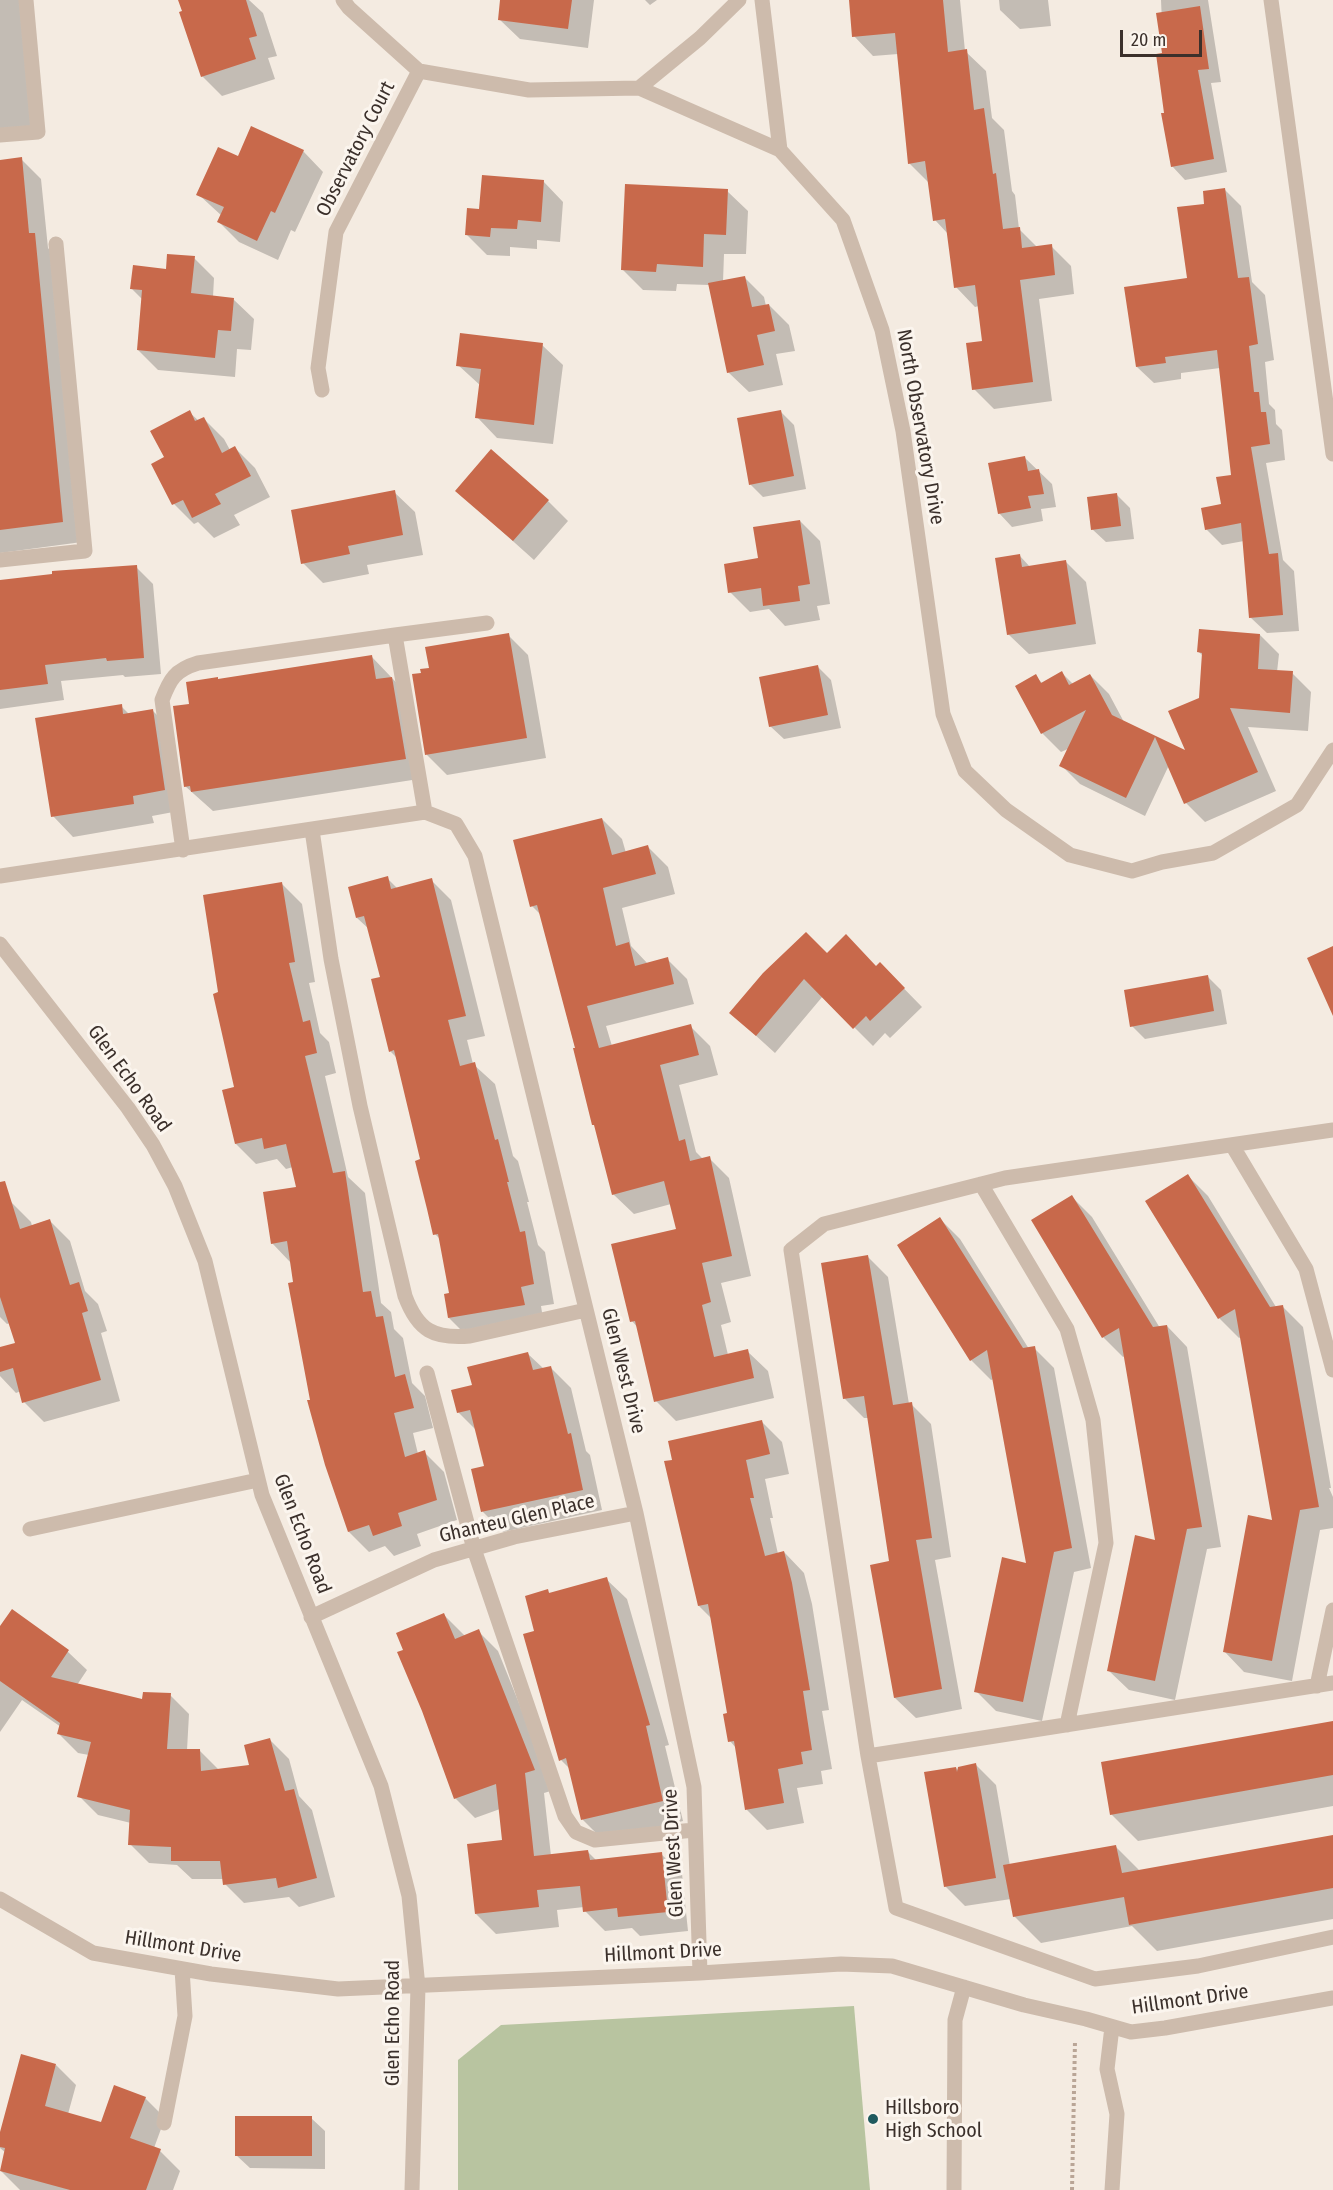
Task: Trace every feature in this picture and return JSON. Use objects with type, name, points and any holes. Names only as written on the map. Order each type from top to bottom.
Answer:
[{"type":"street","points":[[0,135],[38,132],[26,0]]},
{"type":"street","points":[[343,0],[419,71]]},
{"type":"street","points":[[639,88],[700,38],[739,0]]},
{"type":"street","points":[[762,0],[780,150]]},
{"type":"street","points":[[1271,0],[1333,454]]},
{"type":"street","name":"North Observatory Drive","points":[[419,71],[529,90],[639,88],[780,150],[843,220],[882,330],[903,431],[943,714],[965,771],[1006,810],[1070,855],[1132,871],[1162,862],[1213,853],[1297,805],[1333,750]]},
{"type":"street","name":"Observatory Court","points":[[322,390],[318,368],[336,232],[419,71]]},
{"type":"street","points":[[0,560],[85,551],[56,244]]},
{"type":"street","points":[[183,850],[162,700],[169,683],[183,668],[198,663],[487,623]]},
{"type":"street","points":[[0,876],[425,813],[395,635]]},
{"type":"street","name":"Glen West Drive","points":[[425,813],[456,824],[475,856],[636,1513],[694,1787],[700,1973]]},
{"type":"street","points":[[312,830],[331,959],[358,1095],[405,1296],[415,1319],[425,1330],[452,1337],[470,1336],[586,1310]]},
{"type":"street","name":"Glen Echo Road","points":[[0,944],[128,1108],[153,1145],[175,1186],[205,1261],[262,1495],[381,1786],[408,1896],[418,1987],[412,2190]]},
{"type":"street","points":[[1333,1130],[1005,1178],[824,1224],[792,1250],[868,1756],[896,1908],[1095,1979],[1198,1966],[1333,1937]]},
{"type":"street","points":[[1232,1145],[1306,1269],[1333,1370]]},
{"type":"street","points":[[981,1184],[1067,1329],[1094,1420],[1106,1543],[1067,1725]]},
{"type":"street","points":[[427,1373],[474,1549],[564,1816],[576,1832],[595,1839],[694,1830]]},
{"type":"street","points":[[30,1529],[258,1480]]},
{"type":"street","name":"Ghanteu Glen Place","points":[[311,1617],[434,1560],[513,1537],[636,1513]]},
{"type":"street","points":[[1317,1686],[1333,1610]]},
{"type":"street","points":[[868,1756],[1333,1683]]},
{"type":"street","name":"Hillmont Drive","points":[[0,1899],[93,1953],[182,1969],[338,1989],[700,1973],[841,1964],[892,1965],[1024,2005],[1131,2032],[1333,1998]]},
{"type":"street","points":[[164,2123],[185,2016],[182,1969]]},
{"type":"street","points":[[954,2190],[955,2020],[964,1987]]},
{"type":"street","points":[[1112,2027],[1107,2069],[1117,2114],[1112,2190]]},
{"type":"path","points":[[1072,2190],[1075,2041]]},
{"type":"green space","points":[[854,2006],[870,2190],[458,2190],[458,2060],[501,2025]]},
{"type":"building","points":[[178,0],[246,0],[257,36],[249,38],[256,59],[201,77],[179,12],[182,11]]},
{"type":"building","points":[[500,0],[572,0],[568,29],[498,20]]},
{"type":"building","points":[[849,0],[943,0],[948,52],[967,49],[974,110],[984,108],[1003,229],[1020,227],[1022,248],[1052,244],[1055,275],[1020,280],[1033,382],[972,390],[966,343],[982,341],[975,285],[954,288],[945,219],[933,221],[925,161],[908,164],[895,33],[852,37]]},
{"type":"building","points":[[1200,6],[1209,69],[1198,70],[1214,159],[1171,167],[1161,113],[1164,113],[1156,54],[1162,53],[1156,13]]},
{"type":"building","points":[[251,126],[304,150],[275,213],[271,211],[257,241],[217,222],[224,207],[196,195],[218,147],[238,156]]},
{"type":"building","points":[[22,157],[29,233],[35,233],[63,522],[0,530],[0,160]]},
{"type":"building","points":[[482,175],[544,180],[541,222],[518,220],[517,229],[491,228],[490,237],[465,235],[467,208],[479,209]]},
{"type":"building","points":[[625,184],[728,189],[726,235],[704,234],[703,267],[657,264],[656,272],[621,270]]},
{"type":"building","points":[[1225,188],[1238,278],[1249,277],[1258,344],[1249,346],[1254,392],[1259,392],[1261,412],[1266,412],[1270,444],[1251,447],[1269,554],[1278,553],[1283,615],[1249,618],[1241,523],[1205,530],[1201,508],[1221,504],[1216,477],[1231,475],[1217,350],[1165,357],[1166,363],[1136,367],[1124,287],[1187,278],[1177,207],[1204,204],[1203,191]]},
{"type":"building","points":[[167,254],[195,256],[191,293],[234,298],[231,331],[218,330],[215,358],[137,350],[142,290],[130,289],[133,265],[166,269]]},
{"type":"building","points":[[745,276],[752,307],[769,304],[775,331],[757,335],[764,365],[727,373],[708,283]]},
{"type":"building","points":[[460,333],[543,343],[534,425],[475,418],[481,369],[456,366]]},
{"type":"building","points":[[190,410],[195,421],[204,417],[222,453],[235,446],[251,476],[215,494],[221,504],[192,518],[183,500],[172,505],[151,464],[164,457],[150,431]]},
{"type":"building","points":[[781,410],[794,476],[749,485],[737,418]]},
{"type":"building","points":[[491,449],[549,500],[513,541],[455,491]]},
{"type":"building","points":[[1025,456],[1028,471],[1039,469],[1044,494],[1028,496],[1031,508],[998,514],[988,463]]},
{"type":"building","points":[[395,490],[403,535],[348,546],[350,554],[301,564],[291,510]]},
{"type":"building","points":[[1117,493],[1121,526],[1091,530],[1087,497]]},
{"type":"building","points":[[800,520],[810,584],[798,586],[800,601],[763,606],[761,588],[728,593],[724,564],[758,558],[753,527]]},
{"type":"building","points":[[1020,554],[1022,567],[1066,560],[1076,624],[1007,635],[995,558]]},
{"type":"building","points":[[137,565],[144,658],[107,661],[106,658],[45,665],[48,684],[0,690],[0,580],[52,574],[52,571]]},
{"type":"building","points":[[1199,629],[1260,634],[1258,669],[1293,671],[1290,713],[1230,708],[1258,772],[1184,804],[1155,737],[1126,798],[1059,766],[1086,710],[1041,734],[1015,686],[1036,674],[1041,683],[1062,671],[1069,685],[1090,674],[1112,715],[1185,750],[1168,711],[1199,698],[1202,653],[1197,652]]},
{"type":"building","points":[[509,633],[527,738],[425,755],[412,674],[421,673],[420,669],[429,668],[425,647]]},
{"type":"building","points":[[372,655],[376,679],[392,677],[406,759],[191,792],[190,786],[184,787],[173,706],[189,704],[186,682]]},
{"type":"building","points":[[818,665],[828,715],[769,727],[759,677]]},
{"type":"building","points":[[122,704],[123,714],[153,709],[165,790],[133,796],[134,804],[51,817],[35,718]]},
{"type":"building","points":[[602,818],[612,855],[648,845],[656,874],[603,888],[616,946],[629,942],[635,966],[668,957],[674,984],[587,1006],[599,1048],[691,1024],[699,1055],[660,1065],[679,1141],[685,1139],[690,1161],[710,1156],[732,1256],[702,1263],[711,1302],[702,1305],[714,1357],[748,1349],[754,1378],[654,1402],[635,1321],[630,1322],[611,1244],[676,1229],[664,1181],[612,1195],[594,1125],[592,1125],[573,1048],[575,1048],[537,905],[530,907],[513,840]]},
{"type":"building","points":[[388,876],[391,889],[432,878],[466,1016],[448,1020],[460,1066],[475,1062],[495,1140],[498,1139],[520,1232],[525,1231],[534,1284],[521,1287],[525,1305],[448,1318],[444,1294],[449,1293],[438,1234],[433,1235],[415,1161],[420,1159],[394,1050],[389,1052],[371,979],[380,977],[364,916],[356,918],[348,887]]},
{"type":"building","points":[[282,882],[295,962],[289,963],[303,1022],[310,1020],[317,1053],[305,1056],[333,1173],[345,1171],[363,1292],[371,1291],[376,1317],[383,1316],[395,1377],[405,1374],[414,1408],[394,1413],[405,1457],[425,1450],[437,1500],[398,1513],[402,1526],[373,1536],[369,1525],[348,1532],[325,1465],[307,1400],[310,1400],[288,1283],[293,1282],[287,1241],[271,1244],[263,1192],[296,1187],[286,1144],[264,1149],[262,1138],[235,1144],[222,1090],[234,1087],[213,994],[218,992],[203,895]]},
{"type":"building","points":[[806,932],[827,953],[846,934],[876,966],[880,962],[905,988],[870,1021],[866,1016],[853,1029],[804,979],[756,1036],[729,1013],[763,973]]},
{"type":"building","points":[[1333,946],[1333,1016],[1307,958]]},
{"type":"building","points":[[1208,975],[1214,1011],[1130,1027],[1124,990]]},
{"type":"building","points":[[1188,1174],[1270,1307],[1283,1305],[1319,1507],[1300,1510],[1272,1661],[1223,1652],[1248,1515],[1272,1520],[1235,1309],[1218,1319],[1145,1201]]},
{"type":"building","points":[[5,1181],[20,1229],[50,1219],[70,1285],[79,1282],[88,1311],[82,1313],[101,1380],[22,1403],[13,1368],[0,1372],[0,1347],[15,1343],[0,1297],[0,1182]]},
{"type":"building","points":[[1072,1195],[1153,1327],[1167,1325],[1202,1527],[1187,1529],[1155,1681],[1107,1671],[1135,1535],[1155,1540],[1119,1328],[1102,1338],[1031,1220]]},
{"type":"building","points":[[940,1217],[1023,1348],[1035,1346],[1072,1548],[1054,1552],[1023,1702],[974,1692],[1002,1557],[1026,1563],[987,1350],[970,1361],[897,1245]]},
{"type":"building","points":[[868,1255],[893,1405],[912,1402],[932,1538],[916,1540],[942,1689],[894,1698],[870,1565],[889,1561],[864,1396],[843,1399],[821,1263]]},
{"type":"building","points":[[528,1352],[533,1370],[551,1366],[568,1434],[571,1433],[583,1490],[481,1512],[471,1469],[484,1466],[470,1410],[457,1413],[451,1390],[472,1385],[467,1367]]},
{"type":"building","points":[[762,1420],[770,1454],[746,1460],[754,1498],[750,1498],[765,1556],[784,1551],[792,1583],[810,1690],[803,1691],[812,1750],[801,1752],[803,1764],[778,1769],[784,1803],[745,1810],[734,1741],[728,1742],[723,1714],[727,1713],[708,1604],[698,1606],[664,1461],[672,1460],[668,1441]]},
{"type":"building","points":[[607,1577],[650,1725],[646,1726],[663,1801],[581,1820],[566,1758],[559,1761],[523,1634],[534,1631],[525,1596],[548,1589],[549,1593]]},
{"type":"building","points":[[12,1609],[69,1650],[51,1677],[142,1699],[143,1692],[171,1693],[167,1749],[200,1749],[201,1771],[249,1765],[244,1745],[270,1738],[285,1791],[294,1789],[317,1878],[278,1888],[276,1878],[223,1885],[220,1861],[171,1861],[171,1847],[128,1845],[130,1810],[77,1797],[91,1742],[57,1734],[60,1723],[0,1681],[0,1626]]},
{"type":"building","points":[[444,1613],[455,1639],[479,1629],[535,1770],[525,1773],[534,1856],[588,1850],[590,1860],[662,1852],[668,1912],[618,1917],[617,1908],[583,1912],[580,1886],[537,1890],[539,1907],[475,1914],[467,1844],[502,1840],[496,1784],[454,1799],[422,1711],[397,1652],[403,1650],[396,1633]]},
{"type":"building","points":[[1333,1721],[1333,1775],[1110,1815],[1101,1762]]},
{"type":"building","points":[[976,1763],[996,1878],[944,1887],[924,1772],[956,1767],[957,1772],[958,1767]]},
{"type":"building","points":[[1333,1835],[1333,1888],[1129,1925],[1124,1897],[1013,1917],[1003,1865],[1116,1845],[1122,1873]]},
{"type":"building","points":[[21,2054],[56,2064],[45,2106],[101,2122],[114,2085],[146,2097],[130,2138],[161,2149],[146,2190],[70,2190],[0,2171],[5,2148],[0,2147],[0,2132]]},
{"type":"building","points":[[235,2116],[312,2116],[312,2156],[235,2156]]},
{"type":"place","name":"Hillsboro High School","points":[[873,2119]]}]
